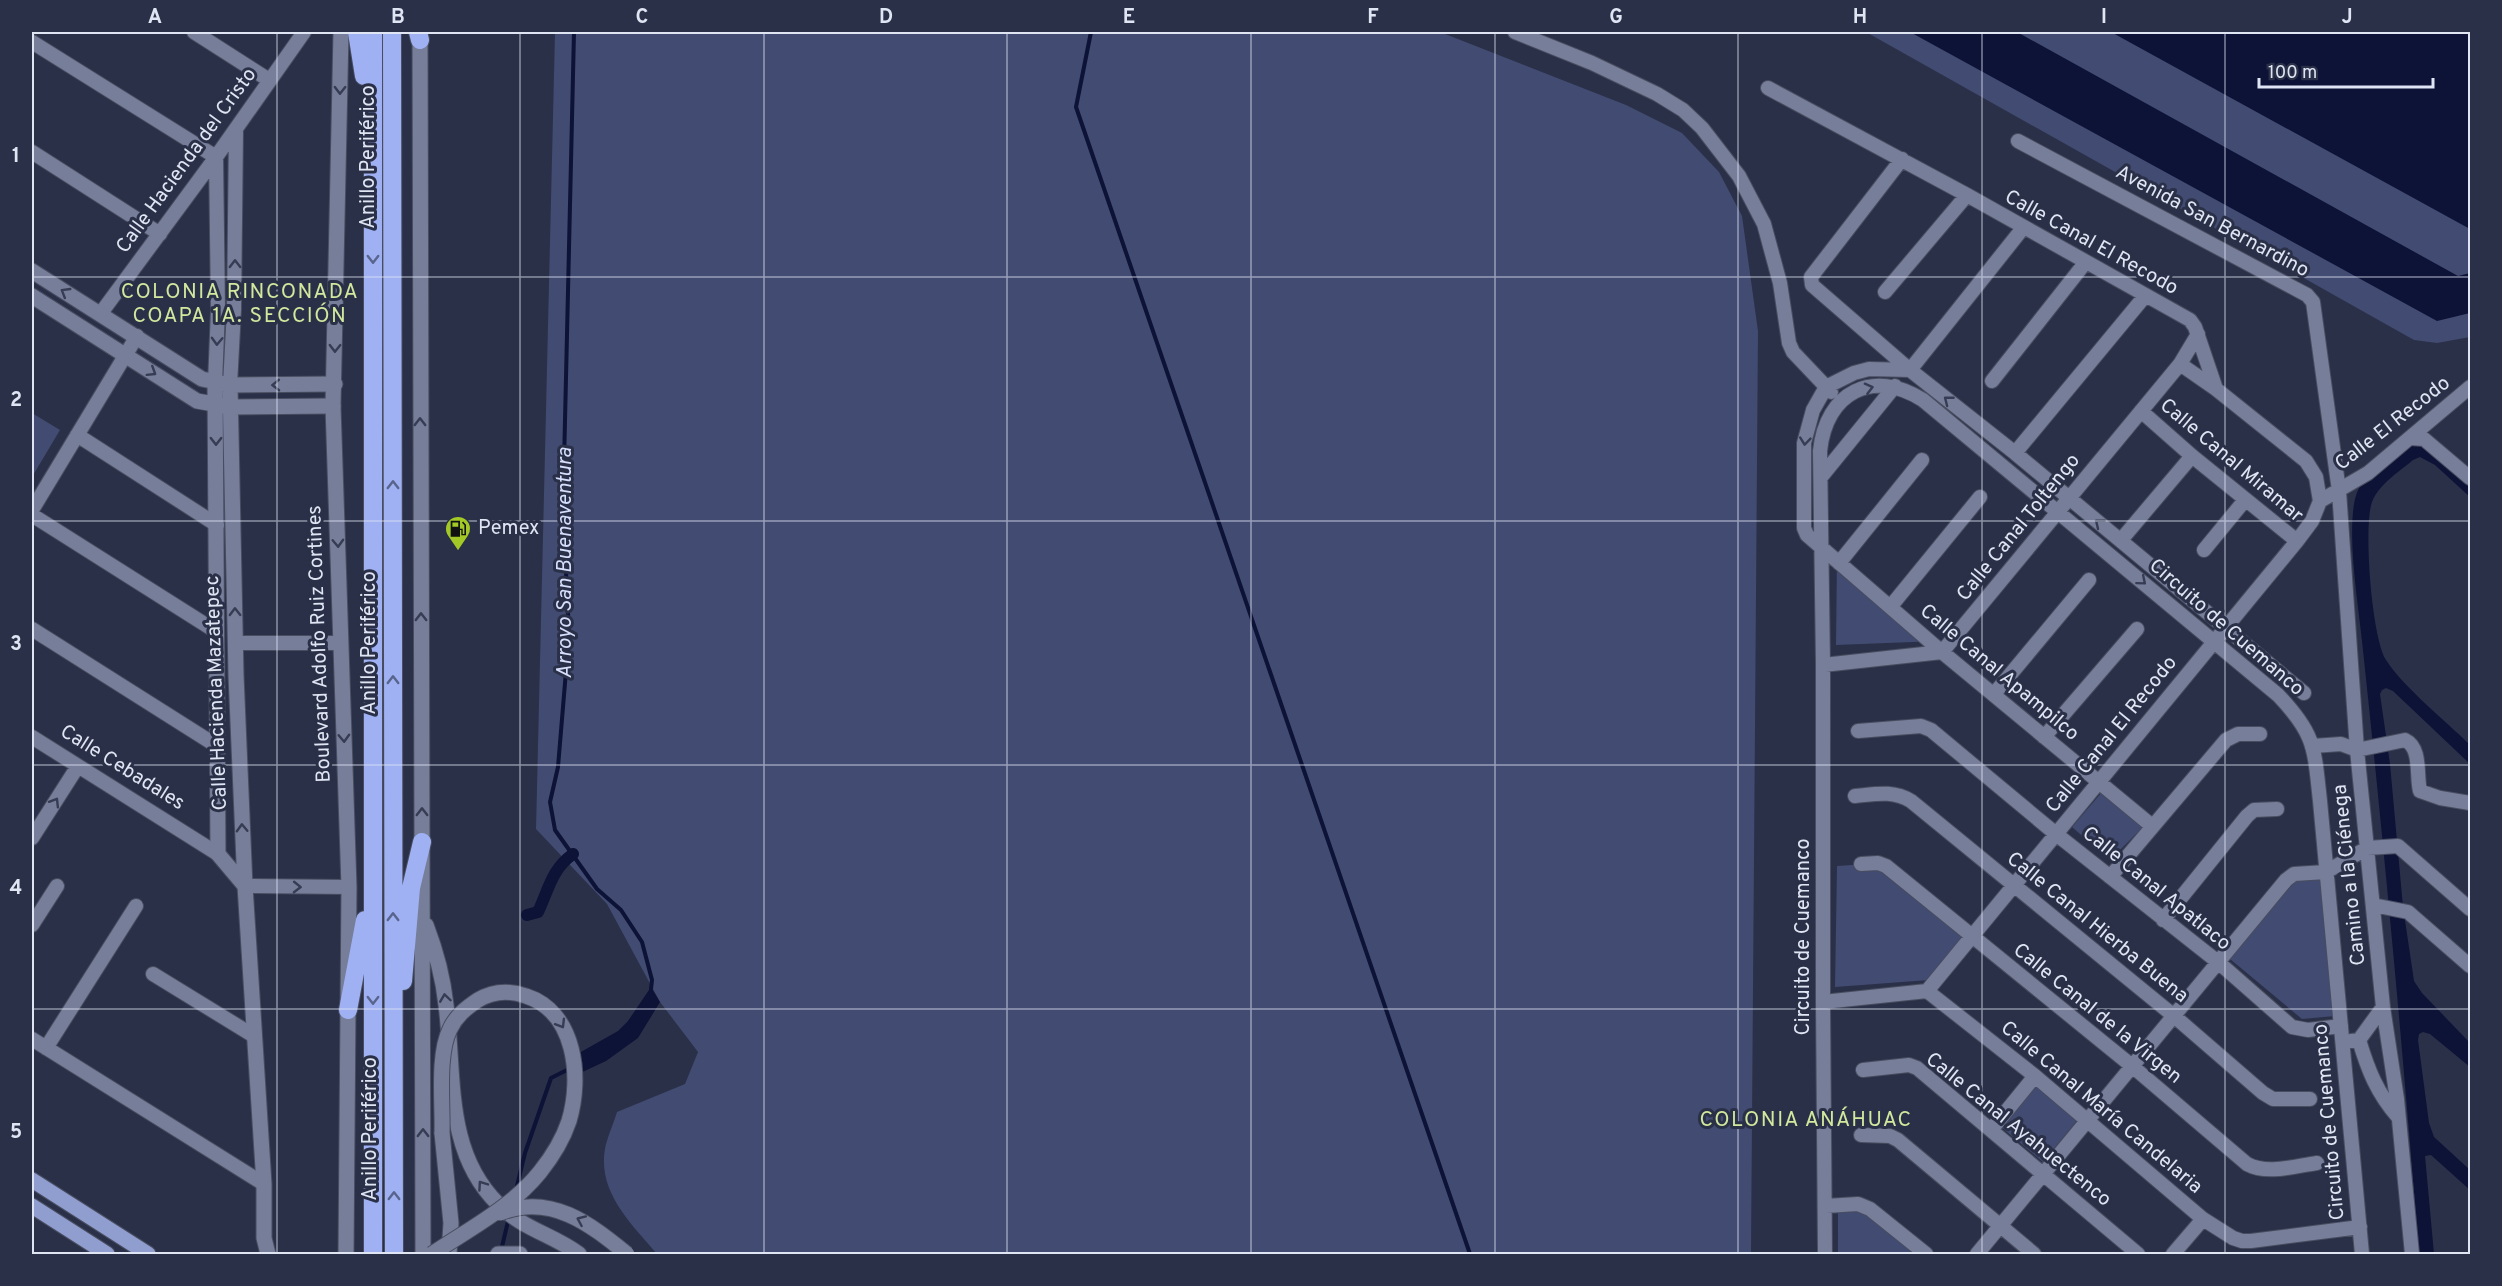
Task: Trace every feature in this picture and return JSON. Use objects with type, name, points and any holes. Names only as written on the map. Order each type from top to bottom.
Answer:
[{"type":"highway","points":[[357,32],[373,138]]},
{"type":"highway","name":"Anillo Periférico","points":[[373,32],[373,1254]]},
{"type":"highway","name":"Anillo Periférico","points":[[392,32],[394,1254]]},
{"type":"highway","points":[[394,1030],[406,959],[411,888],[422,842]]},
{"type":"highway","points":[[348,1010],[373,877]]},
{"type":"main road","name":"Boulevard Adolfo Ruiz Cortines","points":[[341,32],[333,406],[349,887],[346,1254]]},
{"type":"main road","points":[[419,34],[423,1254]]},
{"type":"main road","points":[[32,271],[202,379],[223,384],[334,384]]},
{"type":"main road","points":[[32,298],[197,401],[223,406],[333,406]]},
{"type":"main road","points":[[173,386],[185,368]]},
{"type":"main road","name":"Calle Hacienda Mazatepec","points":[[223,384],[224,468],[235,643],[244,886],[264,1184],[264,1238],[268,1254]]},
{"type":"main road","name":"Calle Hacienda Mazatepec","points":[[218,854],[217,525],[224,468]]},
{"type":"main road","points":[[217,676],[236,675]]},
{"type":"main road","name":"Calle Cebadales","points":[[218,854],[244,886]]},
{"type":"main road","points":[[423,917],[444,988],[454,1113],[467,1159],[485,1190],[508,1214],[579,1254]]},
{"type":"main road","points":[[432,1254],[486,1218],[508,1203],[530,1183],[556,1148],[568,1121],[574,1093],[572,1057],[563,1027],[547,1007],[531,997],[506,992],[483,997],[461,1013],[451,1027],[444,1052],[442,1133],[451,1223],[449,1254]]},
{"type":"main road","points":[[32,1180],[148,1254]]},
{"type":"main road","points":[[32,1189],[135,1254]]},
{"type":"main road","points":[[32,1206],[106,1254]]},
{"type":"main road","points":[[486,1218],[517,1208],[553,1210],[588,1223],[627,1254]]},
{"type":"main road","points":[[32,1215],[93,1254]]},
{"type":"main road","points":[[498,1254],[520,1254]]},
{"type":"street","points":[[194,32],[269,80]]},
{"type":"street","name":"Calle Hacienda del Cristo","points":[[101,313],[155,231],[216,157],[304,32]]},
{"type":"street","points":[[1515,32],[1592,63],[1657,94],[1683,110],[1702,128],[1739,176],[1764,224],[1780,283],[1789,343],[1793,352],[1840,401],[1849,394],[1874,385],[1896,386]]},
{"type":"street","points":[[32,42],[216,157]]},
{"type":"street","name":"Calle Canal El Recodo","points":[[1768,88],[1902,159],[2190,320],[2198,334],[2216,389]]},
{"type":"street","name":"Calle Hacienda Mazatepec","points":[[223,384],[234,310],[236,130]]},
{"type":"street","name":"Avenida San Bernardino","points":[[2018,141],[2307,295],[2313,302],[2315,313],[2338,491]]},
{"type":"street","points":[[32,152],[155,231]]},
{"type":"street","name":"Calle Hacienda Mazatepec","points":[[216,157],[218,310],[223,384]]},
{"type":"street","name":"Circuito de Cuemanco","points":[[1902,159],[1810,277],[1812,285],[1910,370],[2015,453],[2304,693]]},
{"type":"street","points":[[1885,292],[1967,195]]},
{"type":"street","points":[[1821,548],[1807,535],[1804,528],[1804,443],[1813,410],[1826,387],[1854,373],[1869,369],[1910,370],[2023,228]]},
{"type":"street","points":[[1992,381],[2085,262]]},
{"type":"street","points":[[32,298],[45,280]]},
{"type":"street","points":[[2015,453],[2145,296]]},
{"type":"street","points":[[218,310],[234,310]]},
{"type":"street","name":"Calle Canal Toltengo","points":[[1942,652],[2180,364],[2198,334]]},
{"type":"street","points":[[32,510],[136,336]]},
{"type":"street","points":[[2180,364],[2216,389],[2306,461],[2316,477],[2320,501],[2338,491]]},
{"type":"street","points":[[1821,477],[1896,386]]},
{"type":"street","name":"Circuito de Cuemanco","points":[[1896,386],[1906,389],[1923,400],[2058,510],[2278,695],[2306,729],[2313,746],[2362,1254]]},
{"type":"street","name":"Calle El Recodo","points":[[2338,491],[2422,441],[2470,387]]},
{"type":"street","name":"Circuito de Cuemanco","points":[[1825,1254],[1824,665],[1820,451],[1824,428],[1833,409],[1840,401]]},
{"type":"street","name":"Calle Canal Miramar","points":[[2141,411],[2296,541]]},
{"type":"street","points":[[77,435],[217,525]]},
{"type":"street","points":[[2422,441],[2470,478]]},
{"type":"street","points":[[2121,540],[2192,456]]},
{"type":"street","points":[[1839,563],[1922,460]]},
{"type":"street","name":"Camino a la Ciénega","points":[[2338,491],[2376,905],[2383,1007],[2398,1117],[2412,1254]]},
{"type":"street","points":[[1891,606],[1980,497]]},
{"type":"street","points":[[2204,550],[2245,500]]},
{"type":"street","name":"Calle Canal El Recodo","points":[[1927,991],[2296,541],[2312,521],[2320,501]]},
{"type":"street","points":[[32,515],[217,632]]},
{"type":"street","name":"Calle Canal Apampilco","points":[[1821,548],[1942,652],[2152,826]]},
{"type":"street","points":[[1994,694],[2089,580]]},
{"type":"street","points":[[32,629],[217,746]]},
{"type":"street","points":[[2044,737],[2138,629]]},
{"type":"street","points":[[235,643],[340,643]]},
{"type":"street","points":[[1824,665],[1942,652]]},
{"type":"street","name":"Calle Canal Apatlaco","points":[[1858,731],[1921,726],[1931,730],[2056,834],[2218,963],[2292,1027],[2308,1030],[2341,1026]]},
{"type":"street","points":[[2110,877],[2226,740],[2238,734],[2260,734]]},
{"type":"street","name":"Calle Cebadales","points":[[32,736],[218,854]]},
{"type":"street","points":[[2313,746],[2341,744],[2360,749],[2405,740],[2412,745],[2420,791],[2426,795],[2470,804]]},
{"type":"street","points":[[32,838],[78,766]]},
{"type":"street","name":"Calle Canal Hierba Buena","points":[[1856,796],[1889,793],[1900,794],[1911,801],[2174,1016],[2263,1093],[2273,1099],[2310,1099]]},
{"type":"street","points":[[2163,920],[2247,816],[2254,810],[2277,809]]},
{"type":"street","points":[[1977,1254],[2286,880],[2294,874],[2326,872],[2370,847],[2398,846],[2470,909]]},
{"type":"street","name":"Calle Canal de la Virgen","points":[[1862,864],[1878,863],[1886,866],[2132,1066],[2247,1164],[2257,1169],[2317,1163]]},
{"type":"street","points":[[32,925],[57,885]]},
{"type":"street","points":[[244,886],[349,887]]},
{"type":"street","points":[[2376,905],[2408,912],[2470,966]]},
{"type":"street","points":[[46,1048],[136,906]]},
{"type":"street","points":[[153,974],[254,1036]]},
{"type":"street","points":[[1823,1002],[1927,991]]},
{"type":"street","name":"Calle Canal María Candelaria","points":[[1927,991],[2036,1076],[2203,1219],[2242,1242],[2360,1227]]},
{"type":"street","points":[[2343,1042],[2359,1040],[2383,1007]]},
{"type":"street","points":[[32,1039],[264,1184]]},
{"type":"street","points":[[2359,1040],[2374,1084],[2384,1101],[2398,1117]]},
{"type":"street","name":"Calle Canal Ayahuectenco","points":[[1863,1070],[1908,1065],[1917,1068],[2138,1254]]},
{"type":"street","points":[[1991,1130],[2036,1076]]},
{"type":"street","points":[[1861,1135],[1890,1136],[1899,1140],[2034,1254]]},
{"type":"street","points":[[1826,1206],[1858,1204],[1870,1209],[1926,1254]]},
{"type":"street","points":[[2173,1254],[2203,1219]]},
{"type":"shaded area","points":[[555,32],[1440,32],[1626,105],[1682,133],[1719,172],[1742,216],[1758,331],[1751,1254],[657,1254],[626,1217],[610,1191],[604,1161],[606,1144],[617,1112],[685,1084],[698,1052],[660,1002],[607,904],[536,829]]},
{"type":"shaded area","points":[[1866,32],[2470,32],[2470,337],[2437,343],[2414,340]]},
{"type":"shaded area","points":[[1910,32],[2017,32],[2458,276],[2470,273],[2470,313],[2437,321]]},
{"type":"shaded area","points":[[2111,32],[2470,32],[2470,229]]},
{"type":"shaded area","points":[[32,413],[60,430],[32,477]]},
{"type":"shaded area","points":[[2410,445],[2423,446],[2470,482],[2470,497],[2435,465],[2420,457],[2413,460],[2390,479],[2375,496],[2369,515],[2368,534],[2373,607],[2381,648],[2386,660],[2414,693],[2470,745],[2470,764],[2393,691],[2386,688],[2382,690],[2380,694],[2390,764],[2403,907],[2414,981],[2422,993],[2470,1043],[2470,1067],[2430,1034],[2423,1032],[2419,1034],[2429,1123],[2434,1137],[2470,1170],[2470,1190],[2431,1155],[2425,1156],[2434,1254],[2419,1254],[2393,948],[2352,537],[2355,498],[2361,485]]},
{"type":"shaded area","points":[[1837,555],[1939,641],[1836,645]]},
{"type":"shaded area","points":[[2103,791],[2143,827],[2110,860],[2072,827]]},
{"type":"shaded area","points":[[1882,863],[1966,936],[1929,980],[1835,987],[1837,866]]},
{"type":"shaded area","points":[[2322,871],[2335,1016],[2302,1019],[2230,959],[2299,876]]},
{"type":"shaded area","points":[[651,987],[660,1002],[638,1038],[606,1061],[576,1075],[572,1057],[618,1031],[628,1021]]},
{"type":"shaded area","points":[[2040,1077],[2083,1113],[2043,1162],[2000,1126]]},
{"type":"shaded area","points":[[1865,1211],[1919,1254],[1838,1254],[1838,1212]]},
{"type":"waterway","name":"Arroyo San Buenaventura","points":[[574,32],[563,507],[569,635],[558,767],[550,802],[555,830],[597,889],[621,910],[642,942],[652,980],[651,989]]},
{"type":"waterway","points":[[1091,32],[1076,107],[1470,1254]]},
{"type":"waterway","points":[[527,915],[538,912],[555,873],[573,854]]},
{"type":"waterway","name":"Arroyo San Buenaventura","points":[[516,1190],[525,1153],[551,1078],[571,1068]]},
{"type":"waterway","name":"Arroyo San Buenaventura","points":[[501,1251],[509,1217]]},
{"type":"place","name":"Pemex","points":[[458,552]]},
{"type":"district","name":"COLONIA RINCONADA COAPA 1A. SECCIÓN","points":[[240,304]]},
{"type":"district","name":"COLONIA ANÁHUAC","points":[[1806,1120]]}]
